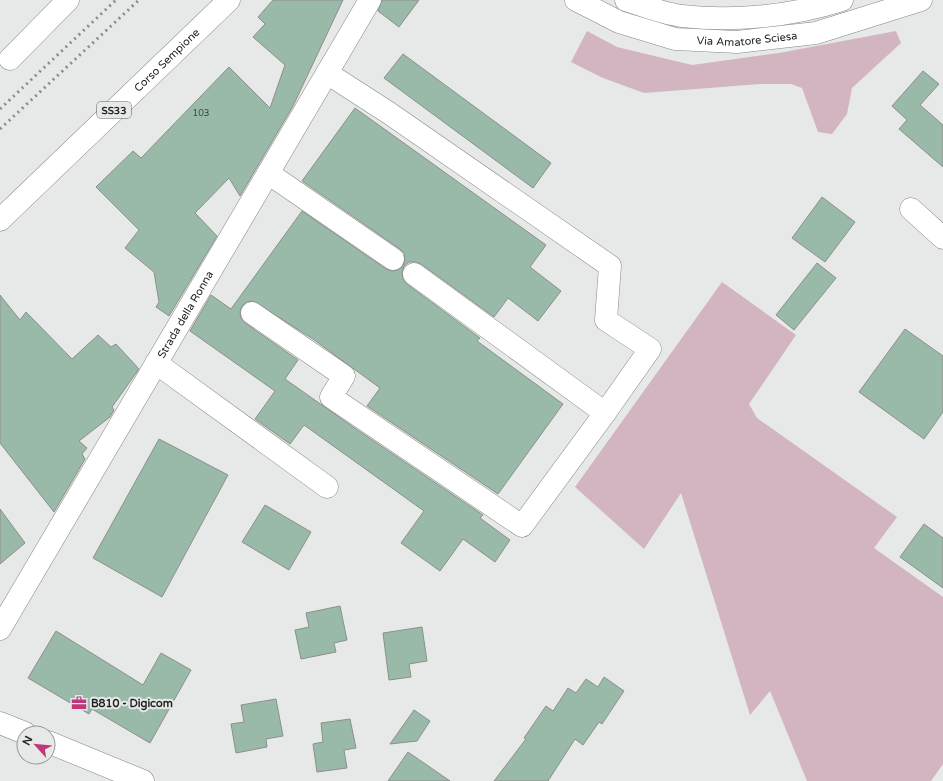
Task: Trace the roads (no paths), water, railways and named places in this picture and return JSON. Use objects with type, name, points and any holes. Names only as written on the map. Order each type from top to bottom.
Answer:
[{"type":"street","points":[[10,59],[68,0]]},
{"type":"street","name":"Corso Sempione","points":[[0,220],[229,0]]},
{"type":"street","name":"Strada della Ronna","points":[[0,629],[370,0]]},
{"type":"street","name":"Via Amatore Sciesa","points":[[576,0],[619,22],[675,39],[737,42],[816,33],[921,0]]},
{"type":"street","name":"Via Amatore Sciesa","points":[[626,0],[681,16],[740,18],[813,9],[842,0]]},
{"type":"street","points":[[252,313],[344,376],[331,397],[522,526],[606,412],[650,349],[606,320],[610,266],[389,113],[327,73]]},
{"type":"street","points":[[268,173],[392,259]]},
{"type":"street","points":[[911,209],[943,238]]},
{"type":"street","points":[[414,274],[606,412]]},
{"type":"street","points":[[156,363],[327,487]]},
{"type":"street","points":[[0,723],[16,729]]},
{"type":"street","points":[[56,745],[143,781]]},
{"type":"railway","points":[[0,109],[116,0]]},
{"type":"railway","points":[[0,129],[139,0]]},
{"type":"place","name":"B810 - Digicom","points":[[79,703]]}]
